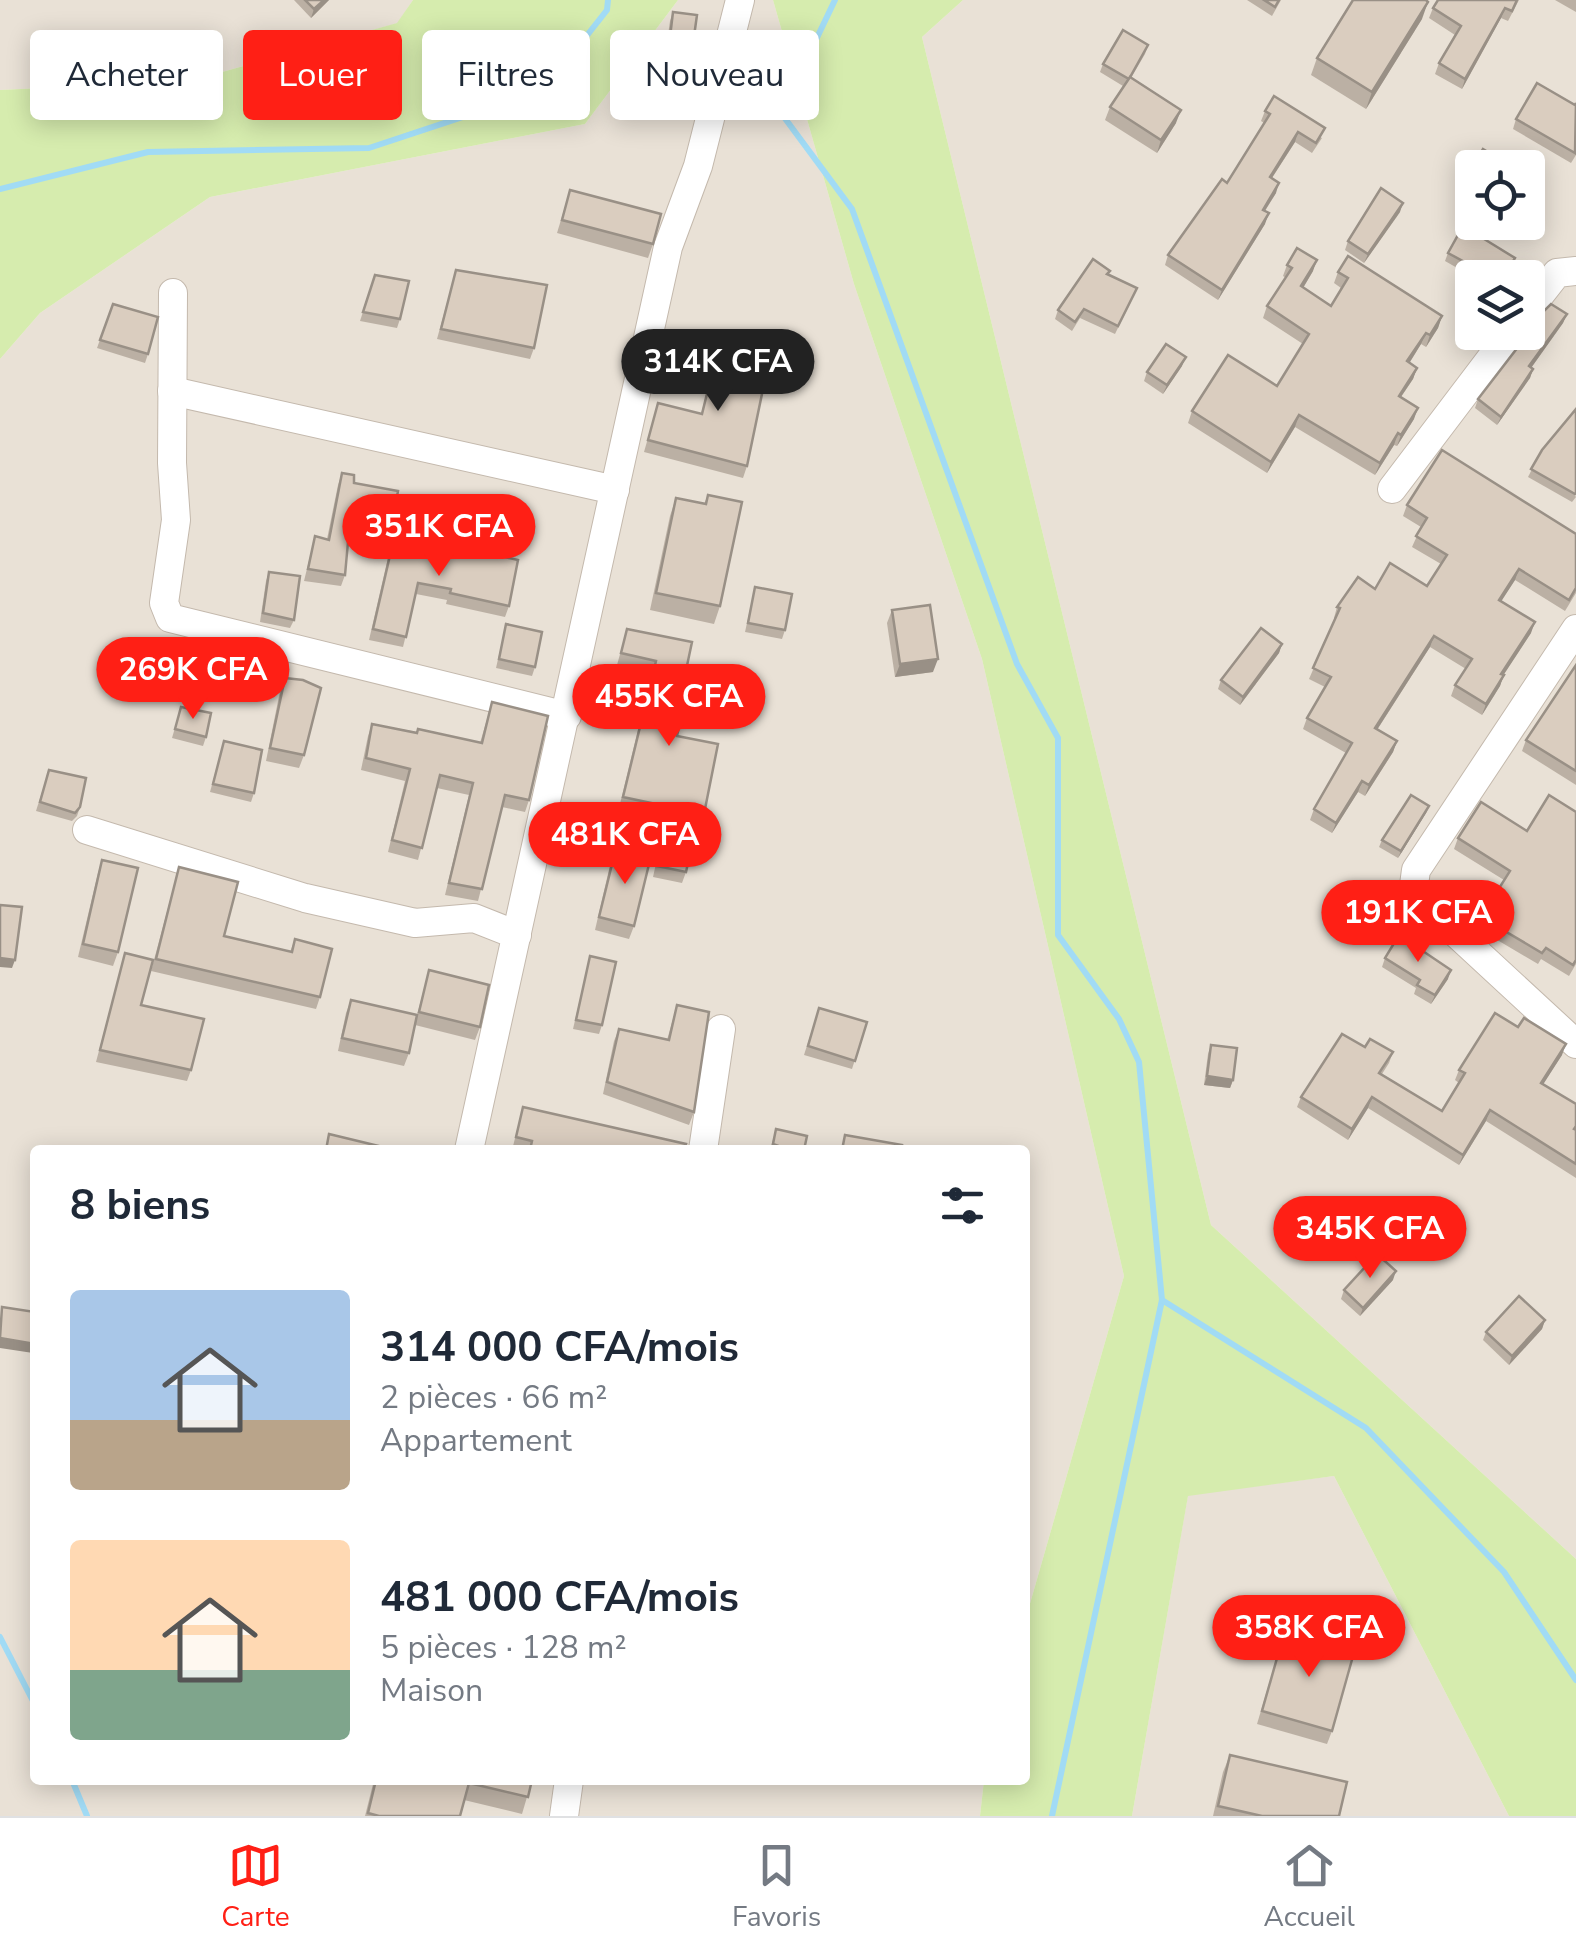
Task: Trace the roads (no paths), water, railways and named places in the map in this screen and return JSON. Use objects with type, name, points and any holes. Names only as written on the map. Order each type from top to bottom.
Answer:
[{"type":"street","points":[[470,1145],[668,248],[698,166],[740,0]]},
{"type":"street","points":[[1545,288],[1557,273],[1576,271]]},
{"type":"street","points":[[173,292],[176,520],[164,602],[170,618],[566,716]]},
{"type":"street","points":[[1392,490],[1497,350]]},
{"type":"street","points":[[172,392],[614,490]]},
{"type":"street","points":[[1575,1040],[1418,899],[1414,885],[1416,870],[1576,629]]},
{"type":"street","points":[[87,830],[305,898],[415,923],[474,918],[518,935]]},
{"type":"street","points":[[704,1145],[721,1028]]},
{"type":"street","points":[[564,1816],[568,1785]]},
{"type":"waterway","points":[[0,189],[148,152],[369,148],[544,90],[607,10],[608,0]]},
{"type":"waterway","points":[[835,0],[781,113],[852,209],[1017,664],[1058,738],[1058,935],[1119,1019],[1139,1062],[1162,1300],[1052,1816]]},
{"type":"waterway","points":[[1162,1300],[1366,1428],[1504,1572],[1576,1680]]},
{"type":"waterway","points":[[0,1637],[30,1695]]},
{"type":"waterway","points":[[74,1785],[87,1816]]}]
